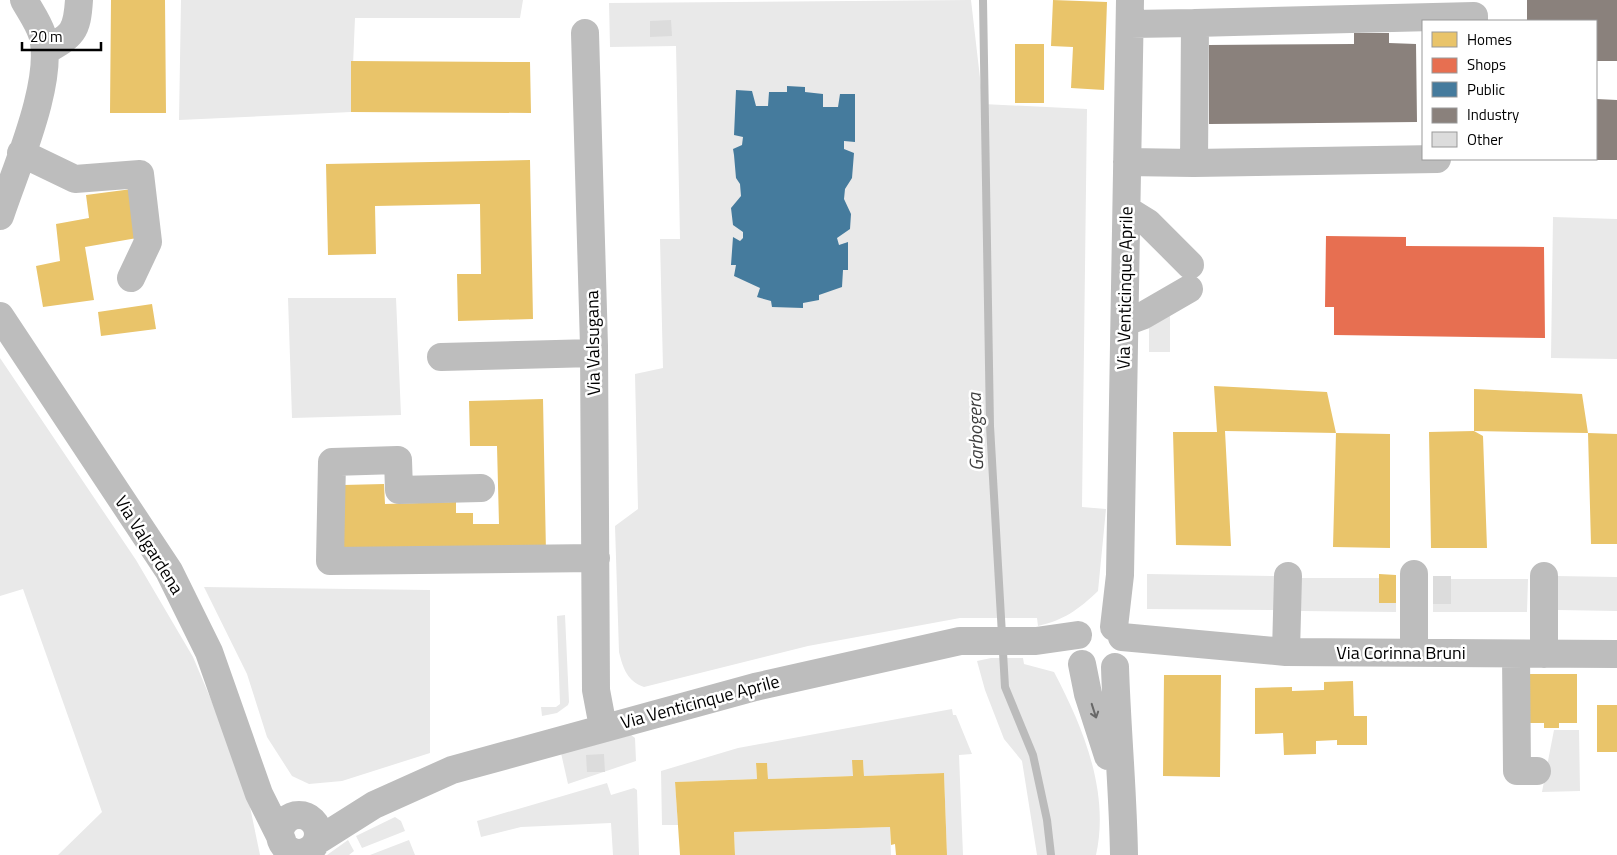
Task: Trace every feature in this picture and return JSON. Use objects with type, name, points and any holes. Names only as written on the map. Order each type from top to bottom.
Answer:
[{"type":"street","points":[[0,216],[44,81],[45,51],[42,35],[24,0]]},
{"type":"street","points":[[45,51],[63,41],[77,26],[79,0]]},
{"type":"street","points":[[1130,12],[1195,23],[1474,16],[1474,20]]},
{"type":"street","name":"Via Venticinque Aprile","points":[[298,841],[452,770],[755,687],[890,655],[969,640],[1026,641],[1100,646],[1099,616],[1120,575],[1136,318],[1137,216],[1127,162],[1130,12]]},
{"type":"street","points":[[1194,163],[1195,23]]},
{"type":"street","name":"Via Valsugana","points":[[585,33],[594,353],[596,690],[603,728]]},
{"type":"street","points":[[21,153],[75,179],[140,174],[148,242],[131,278]]},
{"type":"street","points":[[1127,162],[1194,163],[1422,159]]},
{"type":"street","points":[[1136,318],[1190,277],[1137,216]]},
{"type":"street","name":"Via Valgardena","points":[[0,316],[169,571],[209,652],[259,794],[298,841]]},
{"type":"street","points":[[441,357],[594,353]]},
{"type":"street","points":[[481,488],[399,490],[398,460],[332,462],[330,561],[596,558]]},
{"type":"street","points":[[1414,574],[1414,653]]},
{"type":"street","points":[[1286,652],[1288,576]]},
{"type":"street","points":[[1544,576],[1544,654]]},
{"type":"street","name":"Via Corinna Bruni","points":[[1100,646],[1186,644],[1286,652],[1544,654],[1610,657]]},
{"type":"street","points":[[1100,646],[1116,727],[1124,813],[1124,855]]},
{"type":"street","name":"Via Valsugana","points":[[597,653],[605,687],[617,706],[632,720]]},
{"type":"street","points":[[1516,654],[1517,771],[1537,771]]},
{"type":"shaded area","points":[[181,0],[523,0],[520,18],[355,18],[351,112],[179,120]]},
{"type":"shaded area","points":[[971,0],[983,104],[1087,109],[1082,507],[1106,509],[1098,591],[1084,604],[1070,613],[1056,621],[1038,626],[1037,618],[960,618],[808,646],[644,687],[630,678],[622,663],[619,652],[615,526],[638,509],[635,374],[663,368],[660,239],[680,239],[676,46],[610,47],[609,3]]},
{"type":"shaded area","points":[[1553,217],[1617,219],[1617,359],[1551,358]]},
{"type":"shaded area","points":[[288,298],[396,298],[401,415],[292,418]]},
{"type":"shaded area","points":[[1170,307],[1170,352],[1149,352],[1149,322]]},
{"type":"shaded area","points":[[0,358],[136,560],[193,657],[244,778],[260,855],[58,855],[102,812],[23,589],[0,596]]},
{"type":"shaded area","points":[[1147,574],[1274,576],[1275,610],[1147,609]]},
{"type":"shaded area","points":[[1556,576],[1617,577],[1617,611],[1558,610]]},
{"type":"shaded area","points":[[1301,578],[1379,578],[1379,603],[1396,603],[1396,612],[1301,611]]},
{"type":"shaded area","points":[[1451,579],[1528,579],[1527,612],[1433,612],[1433,604],[1451,604]]},
{"type":"shaded area","points":[[204,587],[430,590],[430,753],[342,781],[309,784],[292,776],[267,737],[247,674]]},
{"type":"shaded area","points":[[565,615],[569,702],[568,705],[557,713],[542,716],[541,707],[556,707],[560,704],[557,616]]},
{"type":"shaded area","points":[[991,658],[1023,658],[1024,664],[1054,672],[1084,737],[1097,784],[1099,831],[1096,855],[1037,855],[1022,761],[1004,739],[985,690],[977,661]]},
{"type":"shaded area","points":[[952,709],[953,715],[956,715],[972,754],[959,755],[963,855],[947,855],[944,773],[864,776],[863,760],[853,760],[853,776],[768,779],[767,763],[756,764],[757,779],[675,782],[678,825],[662,825],[661,771],[738,748]]},
{"type":"shaded area","points":[[1554,730],[1579,730],[1580,791],[1542,792]]},
{"type":"shaded area","points":[[631,735],[635,738],[636,761],[568,784],[561,753]]},
{"type":"shaded area","points":[[607,783],[611,795],[634,788],[637,790],[639,855],[613,855],[611,823],[521,827],[481,837],[477,821]]},
{"type":"shaded area","points":[[395,817],[401,821],[405,831],[362,848],[356,836]]},
{"type":"shaded area","points":[[890,827],[891,855],[735,855],[734,832]]},
{"type":"shaded area","points":[[348,840],[354,851],[349,855],[327,855]]},
{"type":"shaded area","points":[[409,840],[415,855],[370,855]]},
{"type":"building: Homes","points":[[111,0],[165,0],[166,113],[110,113]]},
{"type":"building: Homes","points":[[1053,0],[1107,2],[1104,90],[1071,88],[1073,47],[1051,46]]},
{"type":"building: Homes","points":[[1015,44],[1044,44],[1044,103],[1015,103]]},
{"type":"building: Homes","points":[[351,61],[530,62],[531,113],[351,112]]},
{"type":"building: Homes","points":[[530,160],[533,319],[458,321],[457,274],[481,274],[480,204],[375,206],[376,254],[328,255],[326,164]]},
{"type":"building: Homes","points":[[132,189],[137,238],[85,247],[94,300],[43,307],[36,266],[60,261],[56,224],[89,218],[86,195]]},
{"type":"building: Homes","points":[[152,304],[156,329],[101,336],[98,312]]},
{"type":"building: Homes","points":[[1214,386],[1327,392],[1336,433],[1225,431],[1231,546],[1176,545],[1173,432],[1217,432]]},
{"type":"building: Homes","points":[[1474,389],[1582,394],[1588,433],[1474,431]]},
{"type":"building: Homes","points":[[543,399],[546,553],[344,557],[343,485],[384,484],[385,504],[456,502],[456,513],[473,513],[473,524],[499,524],[497,446],[470,446],[469,401]]},
{"type":"building: Homes","points":[[1474,431],[1483,436],[1487,548],[1431,548],[1429,432]]},
{"type":"building: Homes","points":[[1336,433],[1390,434],[1390,548],[1333,547]]},
{"type":"building: Homes","points":[[1588,433],[1617,434],[1617,544],[1591,544]]},
{"type":"building: Homes","points":[[1379,574],[1396,575],[1396,603],[1379,603]]},
{"type":"building: Homes","points":[[1527,674],[1577,674],[1577,723],[1559,723],[1559,728],[1544,728],[1544,723],[1527,723]]},
{"type":"building: Homes","points":[[1164,675],[1221,675],[1220,777],[1163,776]]},
{"type":"building: Homes","points":[[1353,681],[1354,716],[1367,716],[1367,745],[1337,745],[1337,740],[1316,741],[1316,754],[1284,755],[1283,733],[1255,734],[1255,688],[1292,687],[1292,691],[1324,690],[1324,682]]},
{"type":"building: Homes","points":[[1597,705],[1617,705],[1617,752],[1597,752]]},
{"type":"building: Homes","points":[[852,760],[863,760],[864,776],[944,773],[947,855],[896,855],[895,844],[891,845],[890,827],[734,832],[735,855],[680,855],[675,782],[757,779],[756,763],[767,763],[768,779],[853,776]]},
{"type":"building: Shops","points":[[1326,236],[1406,237],[1406,246],[1544,247],[1545,338],[1334,335],[1334,307],[1325,307]]},
{"type":"building: Public","points":[[787,86],[805,87],[805,92],[823,94],[823,107],[838,107],[840,94],[855,94],[855,142],[844,141],[844,149],[854,153],[852,178],[845,189],[844,199],[851,214],[850,229],[837,238],[839,245],[848,242],[848,270],[843,270],[842,287],[819,295],[819,300],[803,303],[803,308],[772,307],[771,301],[757,297],[760,288],[734,276],[736,265],[731,265],[733,237],[740,241],[743,238],[743,232],[733,225],[731,208],[741,196],[740,184],[736,178],[733,149],[742,145],[743,137],[734,135],[736,90],[752,91],[756,106],[768,106],[769,92],[787,92]]},
{"type":"building: Industry","points":[[1527,0],[1617,0],[1617,61],[1597,61],[1597,20],[1527,20]]},
{"type":"building: Industry","points":[[1354,33],[1389,33],[1389,43],[1416,44],[1417,122],[1209,124],[1209,45],[1354,44]]},
{"type":"building: Industry","points":[[1597,99],[1617,100],[1617,160],[1597,160]]},
{"type":"building: Other","points":[[671,20],[672,36],[650,37],[650,21]]},
{"type":"building: Other","points":[[1433,576],[1451,576],[1451,604],[1433,604]]},
{"type":"building: Other","points":[[604,754],[605,772],[587,772],[586,755]]},
{"type":"waterway","name":"Garbogera","points":[[983,0],[990,426],[1005,687],[1033,755],[1047,820],[1051,855]]}]
